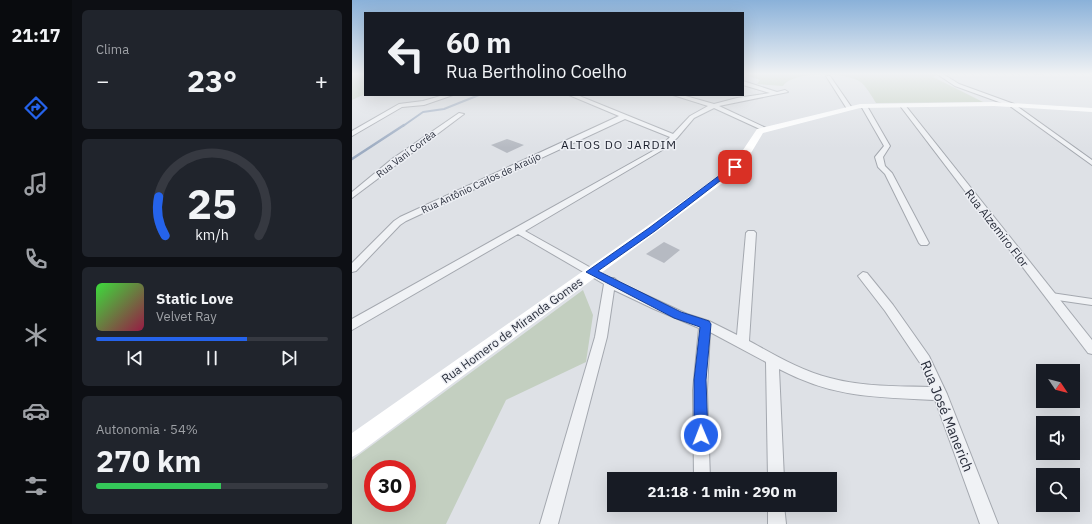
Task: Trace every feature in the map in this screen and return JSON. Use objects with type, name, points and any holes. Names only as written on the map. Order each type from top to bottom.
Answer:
[{"type":"street","points":[[352,134],[401,105],[424,103],[439,98]]},
{"type":"street","points":[[579,98],[675,137]]},
{"type":"street","points":[[688,98],[716,107],[764,129],[849,108],[864,106],[1012,105],[1092,110]]},
{"type":"street","points":[[352,325],[670,144],[694,116],[704,110],[747,98]]},
{"type":"street","points":[[843,98],[849,108]]},
{"type":"street","points":[[994,98],[1012,105],[1092,163]]},
{"type":"street","points":[[864,106],[887,146],[879,157],[879,161],[888,173],[924,243]]},
{"type":"street","name":"Rua Alzemiro Flor","points":[[903,106],[1092,349]]},
{"type":"street","name":"Rua Vani Corrêa","points":[[352,196],[395,160],[461,114]]},
{"type":"street","name":"Rua Antônio Carlos de Araújo","points":[[352,268],[397,223],[404,219],[623,117]]},
{"type":"street","name":"Rua Homero de Miranda Gomes","points":[[352,446],[591,272],[652,230],[729,172],[746,154],[757,133],[764,129]]},
{"type":"street","points":[[517,230],[591,272],[677,315],[705,324],[772,361],[803,375],[842,387],[870,391],[940,394]]},
{"type":"street","points":[[743,344],[751,233]]},
{"type":"street","name":"Rua José Manerich","points":[[863,276],[917,347],[940,394],[989,524]]},
{"type":"street","points":[[549,524],[601,337],[610,281]]},
{"type":"street","points":[[702,472],[700,380],[705,324]]},
{"type":"street","points":[[772,361],[776,472]]},
{"type":"street","points":[[776,512],[777,524]]},
{"type":"lane","points":[[1050,296],[1092,302]]},
{"type":"green space","points":[[873,98],[976,98],[983,102],[876,103]]},
{"type":"green space","points":[[583,290],[593,315],[586,362],[506,400],[446,524],[352,524],[352,460]]},
{"type":"building","points":[[507,139],[524,145],[507,153],[491,145]]},
{"type":"building","points":[[664,242],[680,250],[664,263],[646,254]]},
{"type":"waterway","points":[[403,126],[423,112],[444,109],[470,98]]},
{"type":"waterway","points":[[352,159],[404,125]]},
{"type":"district","name":"ALTOS DO JARDIM","points":[[619,144]]},
{"type":"route","points":[[701,435],[700,380],[705,324],[677,315],[591,272],[652,230],[735,167]]}]
